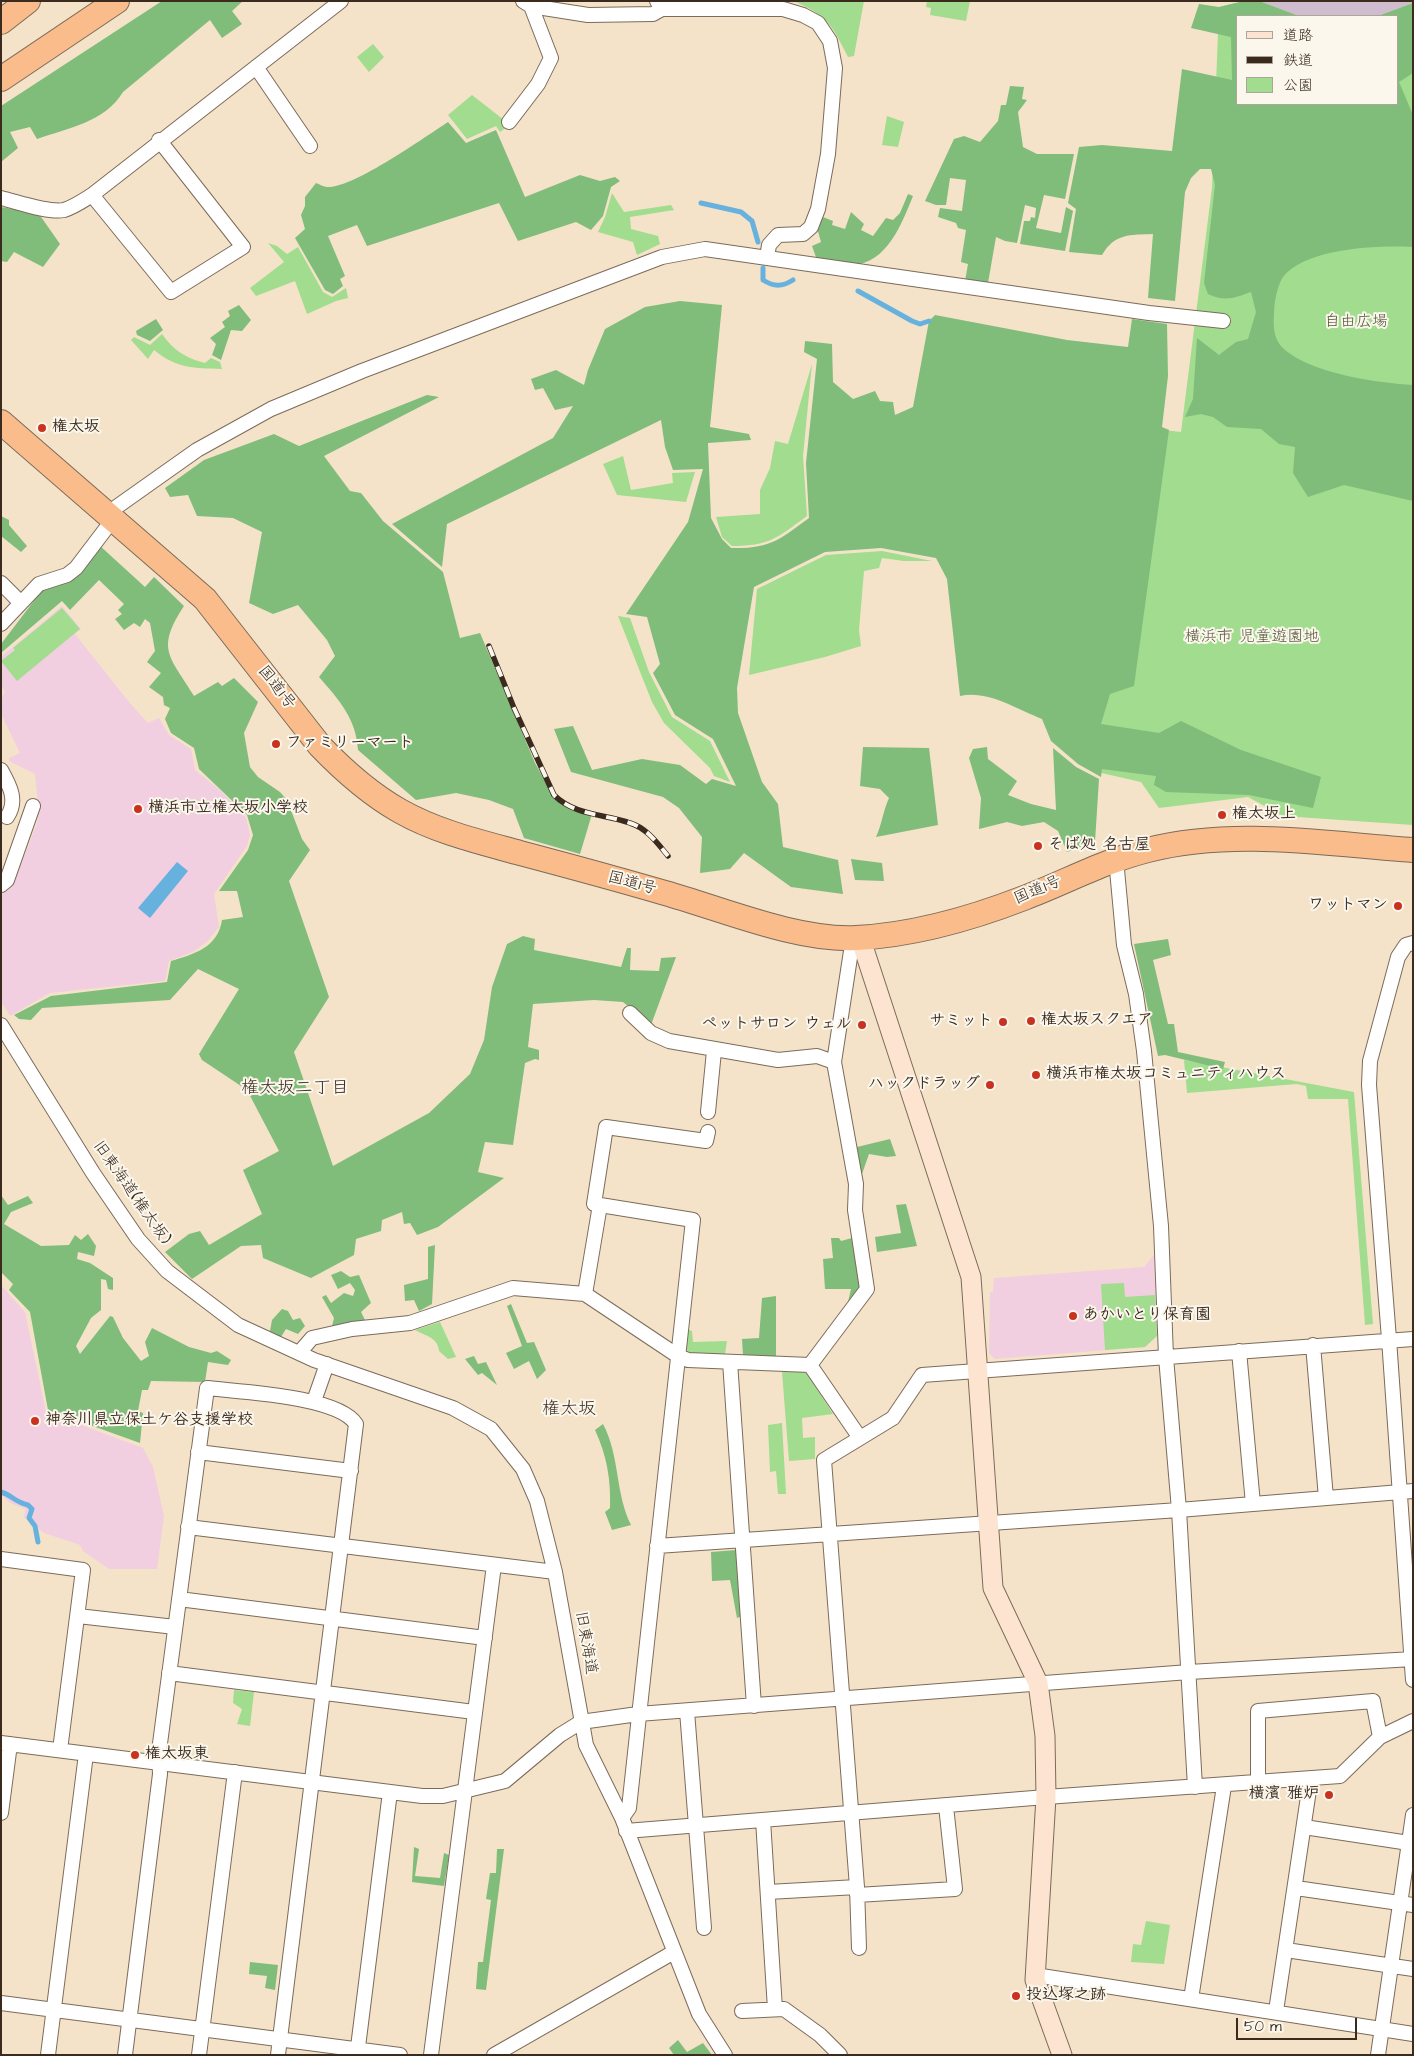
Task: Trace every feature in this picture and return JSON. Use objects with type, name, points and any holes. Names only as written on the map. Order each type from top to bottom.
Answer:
[{"type":"highway","points":[[40,52],[100,1]]},
{"type":"highway","points":[[1,79],[117,1]]},
{"type":"highway","name":"国道1号","points":[[1,422],[205,599],[320,746],[341,768],[363,786],[400,811],[430,825],[482,843],[668,893],[784,928],[856,938],[941,927],[1024,898],[1116,859],[1178,844],[1226,840],[1275,840],[1413,850]]},
{"type":"street","points":[[1,198],[52,210],[64,210],[76,205],[92,195],[159,140],[341,1]]},
{"type":"street","points":[[527,4],[588,15],[653,14],[660,5],[783,9],[803,15],[818,23],[830,41],[835,68],[828,154],[818,209],[811,227],[803,234],[778,235],[769,245],[767,258]]},
{"type":"street","points":[[509,122],[538,84],[551,58],[527,4]]},
{"type":"street","points":[[256,67],[310,146]]},
{"type":"street","points":[[92,195],[171,292],[242,247],[159,140]]},
{"type":"street","points":[[1,624],[39,584],[67,575],[76,568],[111,516],[197,450],[271,409],[362,371],[662,256],[704,249],[1148,313],[1223,321]]},
{"type":"street","points":[[1,584],[20,602]]},
{"type":"street","points":[[5,771],[14,799],[12,810],[8,817]]},
{"type":"street","points":[[1,885],[7,880],[33,806]]},
{"type":"street","points":[[1116,859],[1124,945],[1136,994],[1144,1051],[1161,1226],[1166,1356],[1179,1510],[1195,1787]]},
{"type":"street","points":[[810,1365],[867,1289],[855,1210],[856,1184],[834,1062],[856,938]]},
{"type":"street","points":[[856,938],[971,1277],[993,1588],[1038,1684],[1045,1736],[1046,1797],[1035,1980],[1062,2055]]},
{"type":"street","points":[[1413,943],[1406,945],[1398,957],[1370,1061],[1368,1084],[1389,1339],[1406,1491],[1413,1680]]},
{"type":"street","points":[[630,1013],[651,1033],[669,1041],[714,1051],[778,1060],[817,1056],[834,1062]]},
{"type":"street","name":"旧東海道(権太坂)","points":[[1,1025],[93,1172],[138,1238],[167,1271],[238,1326],[300,1354]]},
{"type":"street","points":[[708,1112],[714,1051]]},
{"type":"street","points":[[708,1132],[706,1141],[606,1127],[594,1204],[693,1220],[629,1808],[624,1824],[696,1825],[1258,1782],[1310,1785],[1340,1776],[1380,1737],[1413,1721]]},
{"type":"street","points":[[585,1294],[600,1205]]},
{"type":"street","points":[[300,1354],[312,1338],[352,1329],[410,1323],[514,1288],[585,1294],[678,1356],[688,1360],[810,1365]]},
{"type":"street","points":[[860,1948],[831,1533],[824,1460],[893,1418],[922,1375],[1389,1339],[1413,1339]]},
{"type":"street","points":[[1313,1345],[1326,1498]]},
{"type":"street","points":[[1238,1351],[1254,1504]]},
{"type":"street","name":"旧東海道","points":[[300,1354],[453,1408],[491,1429],[523,1469],[537,1501],[555,1572],[586,1745],[624,1824],[674,1952],[702,2014],[725,2055]]},
{"type":"street","points":[[730,1362],[754,1706]]},
{"type":"street","points":[[314,1401],[327,1364]]},
{"type":"street","points":[[810,1365],[860,1438]]},
{"type":"street","points":[[125,2055],[160,1774],[159,1762],[169,1673],[207,1388],[314,1401],[351,1416],[356,1424],[278,2055]]},
{"type":"street","points":[[198,1452],[351,1471]]},
{"type":"street","points":[[657,1546],[1179,1510],[1406,1491]]},
{"type":"street","points":[[188,1527],[555,1572]]},
{"type":"street","points":[[1,1560],[83,1570],[60,1750]]},
{"type":"street","points":[[431,2055],[494,1564]]},
{"type":"street","points":[[179,1599],[484,1638]]},
{"type":"street","points":[[78,1616],[175,1627]]},
{"type":"street","points":[[1,1813],[6,1744],[422,1796],[443,1796],[505,1781],[560,1735],[581,1722],[638,1714],[1189,1672],[1412,1659]]},
{"type":"street","points":[[169,1673],[474,1712]]},
{"type":"street","points":[[1258,1782],[1258,1711],[1373,1701],[1380,1737]]},
{"type":"street","points":[[687,1711],[704,1928]]},
{"type":"street","points":[[48,2055],[86,1754]]},
{"type":"street","points":[[199,2055],[236,1772]]},
{"type":"street","points":[[1276,2011],[1310,1785]]},
{"type":"street","points":[[1191,1999],[1224,1786]]},
{"type":"street","points":[[357,2052],[390,1792]]},
{"type":"street","points":[[768,1892],[954,1889],[946,1806]]},
{"type":"street","points":[[1378,2055],[1392,1966],[1406,1904],[1409,1843],[1413,1815]]},
{"type":"street","points":[[763,1820],[775,2009]]},
{"type":"street","points":[[1304,1827],[1409,1843]]},
{"type":"street","points":[[1296,1888],[1406,1904]]},
{"type":"street","points":[[1286,1950],[1413,1969]]},
{"type":"street","points":[[501,2053],[674,1952]]},
{"type":"street","points":[[1035,1975],[1276,2011],[1413,2034]]},
{"type":"street","points":[[1,2003],[280,2038],[357,2052],[400,2055]]},
{"type":"street","points":[[742,2011],[784,2009],[820,2035],[840,2055]]},
{"type":"shaded area","points":[[1259,1],[1413,1],[1413,3],[1381,15],[1296,15]]},
{"type":"shaded area","name":"横浜市立権太坂小学校","points":[[62,606],[81,629],[75,634],[129,702],[148,723],[159,718],[169,735],[191,749],[195,770],[221,791],[246,818],[250,835],[247,846],[214,894],[219,927],[207,942],[193,952],[169,961],[165,981],[50,993],[10,1016],[1,1002],[1,895],[11,888],[22,862],[37,823],[38,805],[35,774],[9,761],[9,758],[20,753],[1,714],[1,700],[5,691],[1,687],[1,657]]},
{"type":"shaded area","name":"あかいとり保育園","points":[[1154,1255],[1157,1336],[1145,1347],[995,1359],[989,1353],[990,1292],[993,1292],[994,1278],[1144,1267]]},
{"type":"shaded area","name":"神奈川県立保土ケ谷支援学校","points":[[1,1285],[25,1312],[46,1412],[143,1448],[153,1467],[164,1516],[157,1569],[109,1569],[83,1551],[80,1545],[44,1533],[24,1517],[26,1509],[10,1503],[1,1494]]},
{"type":"green space","points":[[162,1],[243,1],[232,11],[242,24],[222,38],[210,20],[123,92],[106,110],[85,123],[37,139],[30,127],[10,132],[18,148],[1,162],[1,106]]},
{"type":"green space","points":[[794,1],[864,1],[854,56],[848,57],[833,29],[822,17]]},
{"type":"green space","points":[[927,1],[970,1],[966,21],[930,15],[931,8],[926,7]]},
{"type":"green space","name":"横浜市 児童遊園地","points":[[1244,1],[1259,1],[1296,15],[1236,15],[1236,105],[1399,105],[1399,15],[1381,15],[1413,3],[1413,825],[1283,816],[1248,797],[1159,808],[1141,782],[1093,771],[1147,428],[1181,432],[1212,188],[1219,7]]},
{"type":"green space","points":[[1244,1],[1259,1],[1296,15],[1236,15],[1236,105],[1399,105],[1399,82],[1413,115],[1413,247],[1344,250],[1325,254],[1294,267],[1283,277],[1279,285],[1276,295],[1274,331],[1277,340],[1284,349],[1315,367],[1366,380],[1413,385],[1413,501],[1344,485],[1308,497],[1293,473],[1295,447],[1279,444],[1261,429],[1227,427],[1213,417],[1201,414],[1185,417],[1193,399],[1197,338],[1219,355],[1236,342],[1248,339],[1256,312],[1251,292],[1234,297],[1220,298],[1208,294],[1204,283],[1215,185],[1211,169],[1200,169],[1191,178],[1185,192],[1175,301],[1148,298],[1153,234],[1130,235],[1118,239],[1102,255],[1069,252],[1076,209],[1068,203],[1079,147],[1102,145],[1172,151],[1182,69],[1232,80],[1231,37],[1191,28],[1199,4],[1219,7]]},
{"type":"green space","points":[[1413,3],[1413,73],[1399,82],[1399,15],[1381,15]]},
{"type":"green space","points":[[373,44],[384,57],[369,72],[357,57]]},
{"type":"green space","points":[[1010,86],[1024,87],[1022,99],[1027,100],[1018,112],[1023,147],[1037,154],[1074,154],[1065,199],[1044,195],[1036,228],[1061,233],[1066,207],[1073,211],[1065,251],[1020,244],[1024,221],[1030,221],[1031,217],[1035,218],[1036,208],[1025,205],[1017,243],[996,237],[988,283],[965,281],[968,264],[961,262],[966,230],[958,228],[956,223],[938,217],[940,208],[962,211],[966,180],[950,178],[946,205],[936,205],[925,201],[954,139],[964,136],[980,142],[998,121],[1001,105],[1006,105]]},
{"type":"green space","points":[[472,95],[504,120],[507,127],[500,132],[496,126],[467,139],[448,115]]},
{"type":"green space","points":[[887,116],[904,122],[898,147],[882,145]]},
{"type":"green space","points":[[448,122],[466,143],[496,130],[525,197],[580,175],[600,181],[615,177],[620,181],[611,187],[603,216],[591,230],[576,222],[518,241],[499,203],[367,246],[357,225],[328,236],[345,276],[340,279],[343,286],[333,294],[325,290],[295,238],[305,229],[301,215],[305,206],[305,197],[316,183],[327,187],[353,180],[406,150]]},
{"type":"green space","points":[[612,193],[624,212],[671,205],[674,210],[630,217],[631,229],[658,236],[660,244],[637,255],[633,242],[598,232],[605,217]]},
{"type":"green space","points":[[908,194],[913,196],[904,218],[892,240],[875,258],[864,263],[852,265],[817,260],[812,246],[821,242],[817,228],[823,217],[833,221],[832,225],[845,229],[851,212],[864,224],[861,230],[873,236],[886,218],[893,220],[900,213]]},
{"type":"green space","points":[[1,207],[39,214],[60,244],[43,267],[14,252],[7,262],[1,261]]},
{"type":"green space","points":[[268,243],[277,246],[287,254],[298,247],[323,292],[332,297],[346,288],[348,298],[336,301],[307,314],[295,281],[256,296],[250,288],[284,262]]},
{"type":"green space","points":[[680,301],[722,305],[710,427],[749,434],[751,440],[708,443],[711,518],[722,539],[731,548],[755,547],[773,542],[809,518],[806,463],[817,359],[804,352],[805,341],[832,344],[833,382],[853,399],[875,391],[880,401],[893,402],[895,415],[913,407],[929,321],[935,315],[1067,340],[1128,347],[1132,319],[1167,324],[1168,376],[1162,427],[1169,430],[1134,686],[1110,694],[1101,724],[1159,733],[1181,721],[1241,750],[1321,777],[1313,808],[1249,795],[1166,792],[1154,785],[1156,776],[1102,769],[1101,777],[1078,764],[1051,741],[1042,719],[991,698],[970,695],[960,696],[947,579],[936,558],[881,548],[825,552],[754,587],[737,688],[738,713],[762,782],[778,804],[783,847],[838,860],[843,894],[791,887],[744,853],[730,869],[700,873],[702,837],[679,808],[663,797],[571,772],[554,729],[573,726],[592,770],[642,759],[680,765],[706,784],[712,779],[736,786],[713,739],[675,715],[653,673],[660,664],[647,617],[626,614],[688,522],[703,469],[673,470],[665,447],[661,420],[447,524],[442,567],[392,524],[553,438],[573,406],[555,410],[543,388],[535,390],[531,379],[556,370],[584,385],[588,370],[605,329],[645,307]]},
{"type":"green space","points":[[239,305],[251,320],[242,331],[231,330],[221,360],[212,355],[216,344],[210,338],[225,327],[222,322],[230,316],[228,311]]},
{"type":"green space","points":[[156,319],[163,330],[150,341],[137,335],[136,331]]},
{"type":"green space","points":[[162,334],[181,353],[205,363],[211,358],[220,362],[222,369],[194,368],[178,364],[154,350],[148,359],[131,340],[134,337],[150,345]]},
{"type":"green space","points":[[812,364],[803,456],[807,516],[772,539],[745,546],[732,546],[722,537],[716,517],[760,514],[760,490],[770,468],[775,441],[788,444]]},
{"type":"green space","points":[[427,395],[439,397],[324,456],[350,491],[361,493],[383,521],[443,572],[460,638],[480,633],[535,763],[553,796],[592,814],[580,854],[524,838],[513,809],[489,800],[456,793],[416,800],[358,750],[357,739],[350,719],[340,702],[319,677],[335,656],[327,640],[298,605],[273,614],[249,603],[262,532],[233,518],[197,516],[188,495],[170,497],[165,488],[204,460],[274,434],[299,446]]},
{"type":"green space","points":[[623,456],[631,490],[673,483],[672,473],[695,472],[686,502],[617,495],[603,464]]},
{"type":"green space","points":[[1,516],[9,520],[9,525],[27,546],[21,552],[1,536]]},
{"type":"green space","points":[[99,545],[145,587],[154,577],[184,606],[170,633],[169,652],[194,696],[218,682],[222,686],[234,678],[258,702],[244,733],[250,767],[258,777],[280,792],[287,800],[302,839],[310,850],[289,881],[329,997],[294,1052],[333,1166],[429,1113],[470,1074],[484,1040],[492,987],[507,944],[523,936],[535,939],[534,950],[621,967],[627,948],[631,948],[630,970],[659,971],[661,958],[676,957],[651,1025],[623,1002],[594,1000],[533,1004],[528,1047],[539,1050],[539,1060],[535,1059],[525,1063],[513,1145],[485,1142],[478,1172],[504,1178],[438,1227],[417,1235],[410,1223],[404,1224],[402,1212],[382,1220],[381,1231],[356,1239],[354,1255],[311,1278],[263,1258],[261,1245],[241,1246],[192,1279],[165,1252],[189,1234],[200,1231],[209,1245],[262,1214],[243,1170],[279,1151],[247,1090],[202,1060],[199,1054],[239,989],[198,969],[170,1000],[42,1008],[31,1020],[19,1019],[14,1015],[51,996],[167,982],[171,961],[204,948],[216,937],[222,920],[243,917],[237,891],[219,891],[248,850],[253,835],[247,815],[199,769],[194,748],[171,733],[165,719],[170,708],[164,705],[163,697],[149,687],[161,673],[147,662],[155,651],[150,623],[145,619],[140,627],[134,623],[124,630],[115,619],[122,614],[118,610],[124,604],[99,580],[70,610],[62,601],[1,653],[1,644],[46,585]]},
{"type":"green space","points":[[882,551],[932,561],[904,561],[882,558],[879,568],[864,571],[859,630],[861,646],[825,657],[749,675],[757,589],[826,555]]},
{"type":"green space","points":[[62,608],[80,629],[17,681],[1,661],[15,650],[13,648]]},
{"type":"green space","points":[[618,616],[630,618],[649,672],[672,717],[710,741],[730,782],[714,776],[710,768],[664,723],[652,702]]},
{"type":"green space","points":[[863,747],[929,748],[938,825],[876,837],[889,798],[880,789],[860,786]]},
{"type":"green space","points":[[987,747],[988,759],[1017,781],[1008,795],[1031,804],[1056,810],[1053,748],[1076,767],[1099,779],[1095,842],[1067,852],[1058,831],[1044,822],[1022,826],[1007,822],[979,829],[981,798],[969,758],[973,749]]},
{"type":"green space","points":[[851,859],[882,863],[884,881],[855,880]]},
{"type":"green space","points":[[1168,939],[1171,955],[1153,960],[1168,1024],[1174,1024],[1178,1052],[1225,1062],[1223,1069],[1165,1055],[1158,1056],[1134,944]]},
{"type":"green space","points":[[1184,1060],[1354,1092],[1373,1324],[1365,1325],[1348,1099],[1308,1099],[1306,1086],[1297,1084],[1187,1093]]},
{"type":"green space","points":[[890,1139],[896,1156],[887,1157],[869,1154],[862,1174],[859,1176],[857,1147]]},
{"type":"green space","points":[[1,1195],[8,1205],[28,1196],[33,1203],[11,1212],[4,1224],[41,1246],[69,1245],[75,1235],[81,1240],[88,1234],[96,1246],[94,1256],[78,1252],[77,1259],[90,1263],[113,1278],[113,1290],[108,1289],[106,1280],[101,1279],[101,1310],[91,1318],[76,1346],[80,1354],[110,1316],[113,1317],[123,1338],[141,1361],[149,1356],[145,1342],[152,1328],[189,1347],[211,1353],[217,1351],[231,1360],[228,1365],[208,1362],[205,1382],[151,1381],[148,1390],[142,1390],[138,1411],[143,1413],[140,1443],[48,1410],[30,1312],[9,1290],[13,1284],[1,1272]]},
{"type":"green space","points":[[906,1204],[917,1246],[877,1252],[875,1237],[901,1233],[896,1205]]},
{"type":"green space","points":[[831,1238],[839,1238],[841,1241],[852,1238],[860,1287],[848,1302],[851,1289],[825,1289],[823,1259],[833,1258]]},
{"type":"green space","points":[[435,1245],[432,1304],[419,1311],[414,1300],[405,1301],[404,1285],[428,1279],[428,1247]]},
{"type":"green space","points":[[341,1271],[350,1277],[359,1275],[371,1303],[361,1312],[365,1320],[332,1326],[334,1318],[322,1297],[326,1295],[331,1303],[344,1293],[353,1296],[355,1290],[350,1283],[338,1289],[331,1275]]},
{"type":"green space","points":[[1124,1283],[1125,1297],[1155,1295],[1157,1336],[1145,1347],[1105,1350],[1101,1284]]},
{"type":"green space","points":[[776,1296],[776,1356],[743,1356],[742,1339],[759,1338],[762,1298]]},
{"type":"green space","points":[[511,1304],[527,1343],[534,1342],[546,1370],[537,1379],[529,1361],[514,1369],[506,1353],[522,1346],[507,1306]]},
{"type":"green space","points":[[282,1309],[288,1311],[293,1320],[300,1318],[305,1326],[298,1334],[286,1329],[281,1337],[270,1331],[272,1320]]},
{"type":"green space","points":[[440,1322],[456,1357],[448,1359],[439,1351],[434,1340],[415,1330]]},
{"type":"green space","points":[[686,1329],[692,1331],[693,1342],[727,1341],[725,1354],[691,1354],[685,1348]]},
{"type":"green space","points":[[474,1356],[478,1364],[486,1362],[497,1385],[482,1373],[478,1375],[465,1359]]},
{"type":"green space","points":[[805,1370],[833,1414],[802,1418],[803,1438],[815,1437],[815,1459],[789,1461],[782,1372]]},
{"type":"green space","points":[[782,1423],[786,1494],[778,1494],[776,1471],[770,1472],[768,1425]]},
{"type":"green space","points":[[603,1424],[612,1449],[622,1500],[631,1525],[612,1530],[605,1512],[610,1508],[607,1468],[603,1449],[595,1430]]},
{"type":"green space","points":[[736,1550],[742,1616],[737,1618],[730,1580],[712,1581],[711,1552]]},
{"type":"green space","points":[[234,1690],[254,1692],[250,1726],[237,1724],[242,1709],[233,1703]]},
{"type":"green space","points":[[414,1847],[419,1849],[415,1876],[440,1878],[444,1853],[449,1855],[444,1886],[412,1882]]},
{"type":"green space","points":[[497,1849],[504,1849],[486,1990],[476,1989],[478,1962],[483,1962],[491,1900],[486,1899],[490,1873],[496,1873]]},
{"type":"green space","points":[[1146,1921],[1170,1925],[1164,1964],[1131,1962],[1133,1944],[1141,1945]]},
{"type":"green space","points":[[250,1962],[278,1965],[275,1990],[265,1988],[267,1976],[249,1974]]},
{"type":"green space","points":[[678,2040],[687,2052],[703,2043],[712,2055],[674,2055],[669,2048]]},
{"type":"water","points":[[177,862],[188,871],[150,918],[138,908]]},
{"type":"waterway","points":[[701,203],[741,212],[752,221],[758,242]]},
{"type":"waterway","points":[[763,268],[763,280],[771,284],[782,285],[793,280]]},
{"type":"waterway","points":[[858,291],[912,321],[920,324],[929,321]]},
{"type":"waterway","points":[[1,1492],[28,1505],[32,1509],[29,1518],[35,1526],[38,1542]]},
{"type":"railway","points":[[489,646],[514,708],[554,795],[562,802],[581,811],[636,825],[652,837],[668,856]]},
{"type":"place","name":"権太坂","points":[[42,428]]},
{"type":"place","name":"ファミリーマート","points":[[276,744]]},
{"type":"place","name":"横浜市立権太坂小学校","points":[[138,809]]},
{"type":"place","name":"権太坂上","points":[[1222,815]]},
{"type":"place","name":"そば処 名古屋","points":[[1038,846]]},
{"type":"place","name":"ワットマン","points":[[1398,906]]},
{"type":"place","name":"権太坂スクエア","points":[[1031,1021]]},
{"type":"place","name":"サミット","points":[[1003,1022]]},
{"type":"place","name":"ペットサロン ウェル","points":[[862,1025]]},
{"type":"place","name":"横浜市権太坂コミュニティハウス","points":[[1036,1075]]},
{"type":"place","name":"ハックドラッグ","points":[[990,1085]]},
{"type":"place","name":"あかいとり保育園","points":[[1073,1316]]},
{"type":"place","name":"神奈川県立保土ケ谷支援学校","points":[[35,1421]]},
{"type":"place","name":"権太坂東","points":[[135,1755]]},
{"type":"place","name":"横濱 雅炉","points":[[1329,1795]]},
{"type":"place","name":"投込塚之跡","points":[[1016,1996]]},
{"type":"district","name":"権太坂二丁目","points":[[295,1089]]},
{"type":"district","name":"権太坂","points":[[569,1410]]},
{"type":"park label","name":"自由広場","points":[[1356,323]]}]
